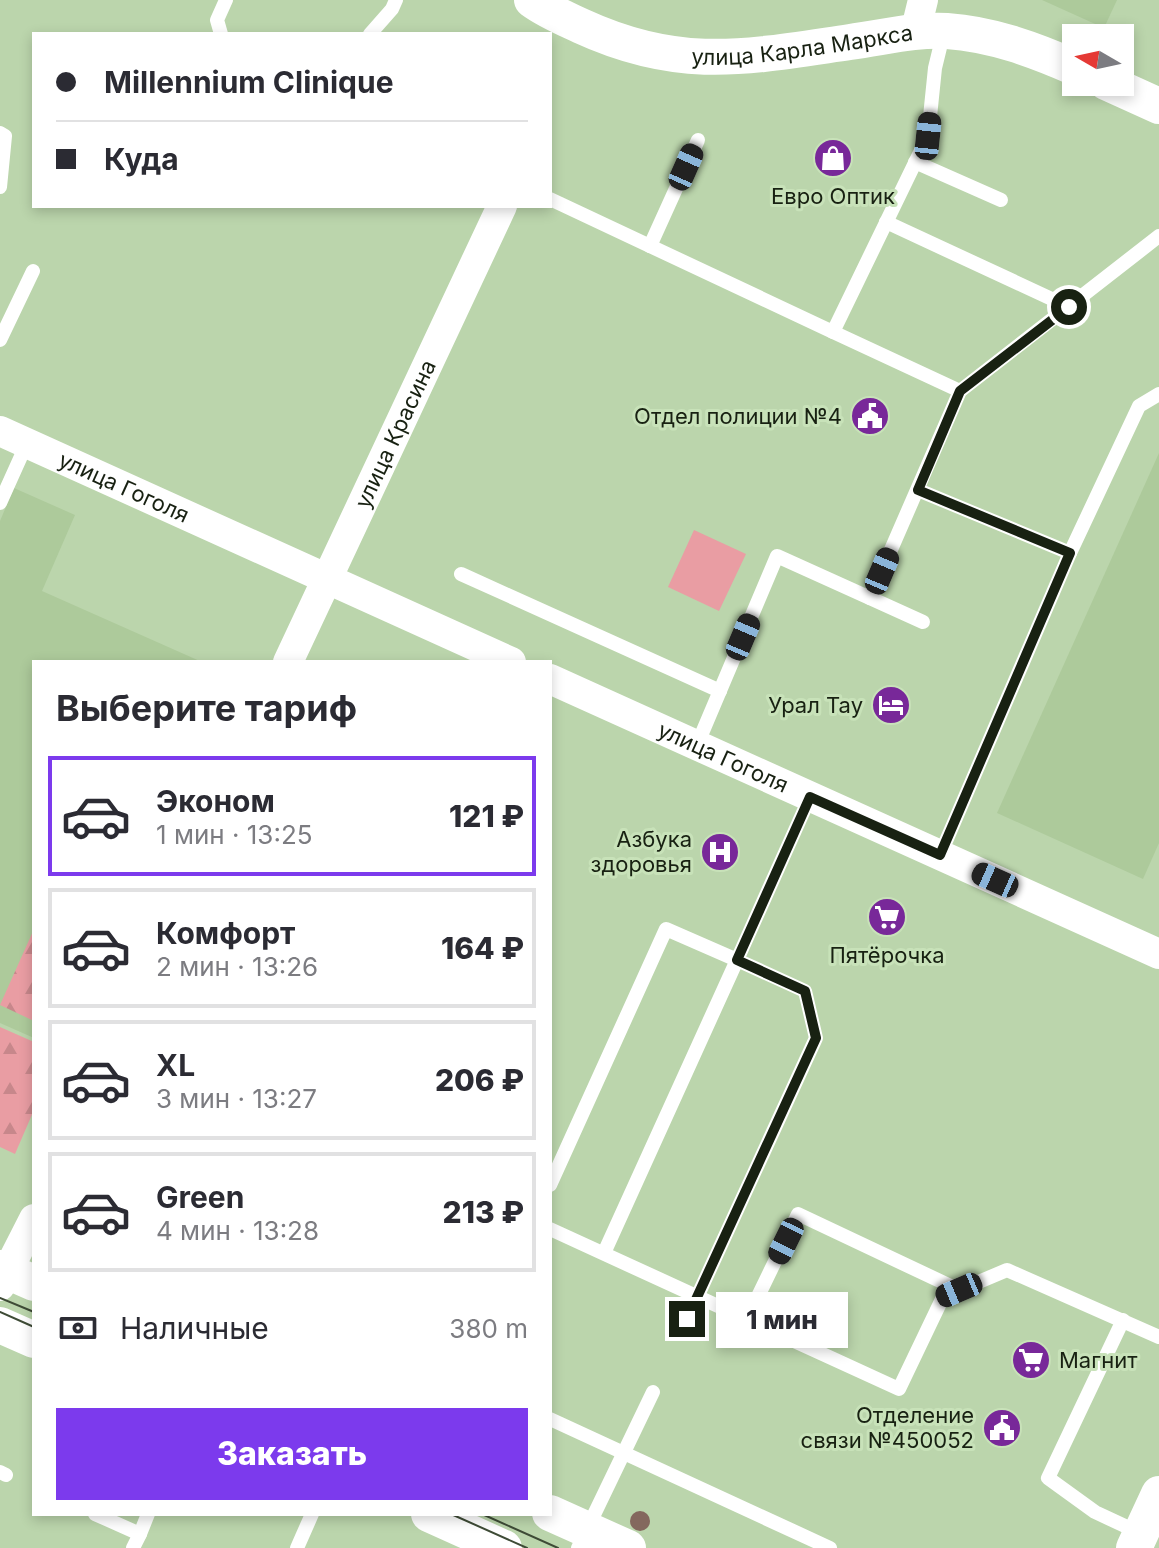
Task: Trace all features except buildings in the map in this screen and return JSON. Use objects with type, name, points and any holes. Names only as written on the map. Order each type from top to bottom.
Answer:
[{"type":"street","name":"улица Карла Маркса","points":[[532,0],[602,36],[659,53],[694,58],[735,58],[927,21],[979,34],[1062,62]]},
{"type":"street","points":[[1134,95],[1159,106]]},
{"type":"street","name":"улица Красина","points":[[289,660],[501,208]]},
{"type":"street","name":"улица Гоголя","points":[[13,437],[507,660]]},
{"type":"street","name":"улица Гоголя","points":[[552,680],[1159,954]]},
{"type":"street","points":[[10,1277],[32,1224]]},
{"type":"street","points":[[0,1325],[32,1339]]},
{"type":"street","points":[[1141,1543],[1159,1494]]},
{"type":"street","points":[[552,1515],[583,1539],[628,1548]]},
{"type":"street","points":[[433,1516],[504,1548]]},
{"type":"lane","points":[[220,32],[217,20],[226,0]]},
{"type":"lane","points":[[372,32],[396,0]]},
{"type":"lane","points":[[833,332],[928,136],[935,68],[927,21]]},
{"type":"lane","points":[[0,133],[5,136],[0,187]]},
{"type":"lane","points":[[650,246],[698,140]]},
{"type":"lane","points":[[915,162],[1001,200]]},
{"type":"lane","points":[[552,200],[960,391]]},
{"type":"lane","points":[[886,222],[1069,307]]},
{"type":"lane","points":[[870,598],[960,391],[1159,236]]},
{"type":"lane","points":[[0,340],[33,271]]},
{"type":"lane","points":[[940,855],[1070,553],[1139,406],[1159,394]]},
{"type":"lane","points":[[0,503],[13,437]]},
{"type":"lane","points":[[918,490],[1070,553]]},
{"type":"lane","points":[[697,745],[777,556],[923,622]]},
{"type":"lane","points":[[461,574],[720,691]]},
{"type":"lane","points":[[604,1253],[810,797]]},
{"type":"lane","points":[[552,1181],[666,929],[805,991],[816,1038],[687,1319]]},
{"type":"lane","points":[[747,1319],[798,1214],[959,1290]]},
{"type":"lane","points":[[552,1230],[899,1389],[943,1297],[1007,1270],[1159,1337]]},
{"type":"lane","points":[[1123,1320],[1048,1478],[1141,1543]]},
{"type":"lane","points":[[583,1539],[653,1392]]},
{"type":"lane","points":[[552,1420],[830,1548]]},
{"type":"lane","points":[[98,1516],[136,1541],[147,1516]]},
{"type":"lane","points":[[297,1548],[311,1516]]},
{"type":"shaded area","points":[[1042,0],[1117,0],[1106,24],[1095,24]]},
{"type":"shaded area","points":[[1159,453],[1159,843],[1143,879],[997,813]]},
{"type":"shaded area","points":[[14,488],[75,515],[42,591],[197,660],[32,660],[32,1037],[0,1023],[0,521]]},
{"type":"green space","points":[[694,530],[746,554],[719,611],[668,587]]},
{"type":"green space","points":[[32,933],[32,1020],[0,1005]]},
{"type":"green space","points":[[0,1027],[32,1041],[32,1115],[15,1154],[0,1147]]},
{"type":"tram line","points":[[0,1298],[32,1311]]},
{"type":"tram line","points":[[0,1312],[32,1326]]},
{"type":"tram line","points":[[455,1516],[527,1548]]},
{"type":"tram line","points":[[486,1516],[558,1548]]},
{"type":"place","name":"Евро Оптик","points":[[833,158]]},
{"type":"place","name":"Отдел полиции №4","points":[[870,416]]},
{"type":"place","name":"Урал Тау","points":[[891,705]]},
{"type":"place","name":"Азбука здоровья","points":[[720,852]]},
{"type":"place","name":"Пятёрочка","points":[[887,917]]},
{"type":"place","name":"Магнит","points":[[1031,1360]]},
{"type":"place","name":"Отделение связи №450052","points":[[1002,1428]]},
{"type":"route","points":[[687,1319],[816,1038],[805,991],[737,960],[810,797],[940,855],[1070,553],[918,490],[960,391],[1069,307]]}]
